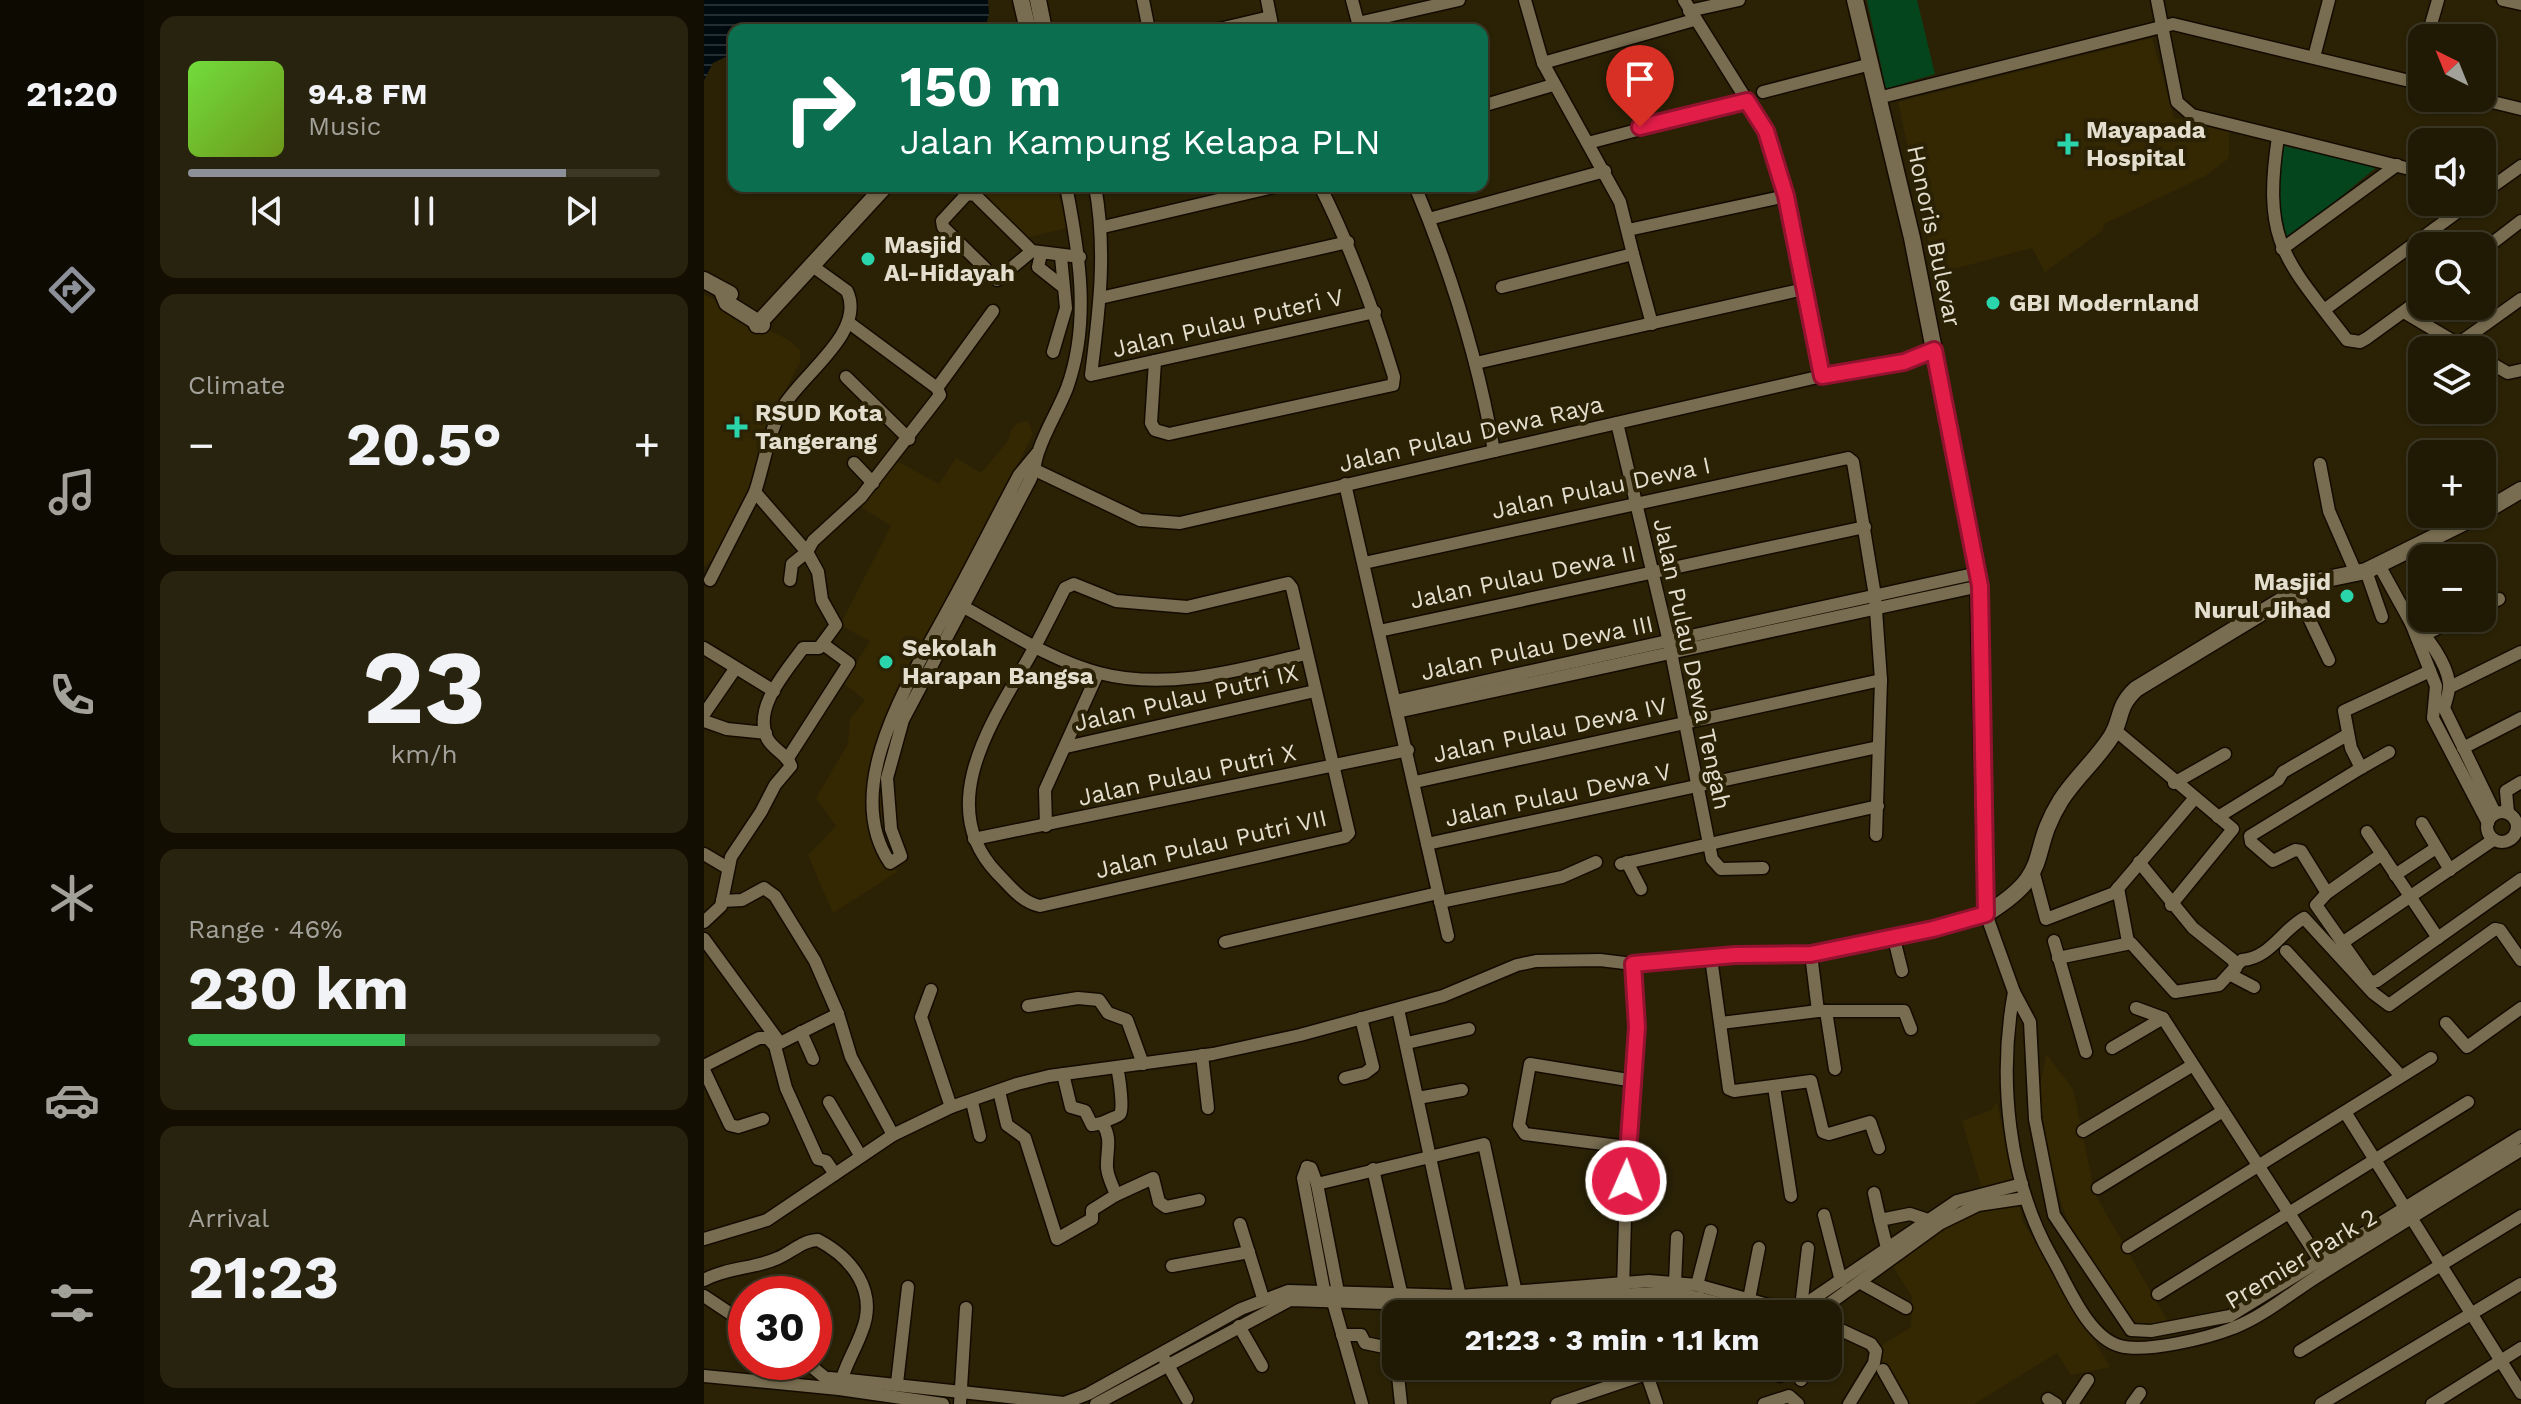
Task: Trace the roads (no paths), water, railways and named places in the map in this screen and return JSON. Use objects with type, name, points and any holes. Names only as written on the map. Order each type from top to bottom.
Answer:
[{"type":"street","points":[[1021,0],[1027,24]]},
{"type":"street","points":[[1038,0],[1043,24]]},
{"type":"street","points":[[1143,0],[1148,24]]},
{"type":"street","points":[[1267,0],[1271,24]]},
{"type":"street","points":[[1352,0],[1358,24]]},
{"type":"street","points":[[1370,24],[1459,0]]},
{"type":"street","points":[[1525,0],[1543,63],[1553,85],[1605,171],[1628,230],[1652,324]]},
{"type":"street","points":[[1543,63],[1689,10],[1739,0]]},
{"type":"street","name":"Honoris Bulevar","points":[[1855,0],[1912,238],[1979,580],[1986,914]]},
{"type":"street","points":[[2157,0],[2174,90],[2183,110],[2202,119],[2408,168]]},
{"type":"street","points":[[2314,57],[2329,0]]},
{"type":"street","points":[[2431,24],[2438,0]]},
{"type":"street","points":[[2503,0],[2521,4]]},
{"type":"street","points":[[1689,10],[1766,131],[1786,196],[1822,376]]},
{"type":"street","points":[[1878,98],[2163,25],[2190,26],[2408,80]]},
{"type":"street","points":[[1763,92],[1871,64]]},
{"type":"street","points":[[1488,104],[1553,85]]},
{"type":"street","points":[[1588,143],[1747,101]]},
{"type":"street","points":[[2496,102],[2520,106]]},
{"type":"street","points":[[2278,137],[2272,202],[2282,249],[2324,310],[2353,342],[2367,338],[2408,309]]},
{"type":"street","points":[[2282,249],[2397,165]]},
{"type":"street","points":[[2496,182],[2521,166]]},
{"type":"street","points":[[1429,219],[1605,171]]},
{"type":"street","points":[[713,285],[729,293],[735,307],[762,322],[879,192]]},
{"type":"street","points":[[881,776],[891,829],[901,856],[892,863],[877,834],[872,806],[892,716],[959,604],[1038,452],[1067,387],[1080,327],[1080,257],[1067,192]]},
{"type":"street","points":[[1096,192],[1103,227],[1100,298],[1348,242]]},
{"type":"street","points":[[1103,227],[1252,192]]},
{"type":"street","points":[[1155,361],[1151,423],[1155,430],[1169,434],[1393,385],[1394,377],[1375,312],[1348,242],[1323,192]]},
{"type":"street","points":[[1418,192],[1453,281],[1476,363],[1494,451]]},
{"type":"street","points":[[1036,253],[1002,278],[994,279],[943,227],[942,221],[967,194],[975,195],[1036,253],[1080,257]]},
{"type":"street","points":[[1628,230],[1786,196]]},
{"type":"street","points":[[2324,310],[2452,216]]},
{"type":"street","points":[[2496,240],[2521,221]]},
{"type":"street","points":[[1036,253],[1038,267],[1062,286]]},
{"type":"street","points":[[1502,287],[1633,254]]},
{"type":"street","points":[[1053,352],[1066,308],[1061,257]]},
{"type":"street","points":[[710,580],[755,492],[782,408],[842,336],[848,322],[847,291],[811,265]]},
{"type":"street","points":[[1476,363],[1804,289]]},
{"type":"street","name":"Jalan Pulau Puteri V","points":[[1100,298],[1091,375],[1375,312]]},
{"type":"street","points":[[2476,336],[2521,299]]},
{"type":"street","points":[[937,388],[993,311]]},
{"type":"street","points":[[2404,312],[2444,336]]},
{"type":"street","points":[[790,580],[792,564],[853,506],[909,439],[940,395],[937,388],[848,322]]},
{"type":"street","name":"Jalan Pulau Dewa Raya","points":[[1029,467],[1140,520],[1157,524],[1180,523],[1822,376],[1904,362],[1910,357],[1934,350]]},
{"type":"street","points":[[2496,363],[2516,371]]},
{"type":"street","points":[[846,377],[909,439]]},
{"type":"street","name":"Jalan Pulau Dewa Tengah","points":[[1617,423],[1670,648],[1712,859],[1721,869],[1763,868]]},
{"type":"street","name":"Jalan Pulau Dewa I","points":[[1364,563],[1848,458],[1853,462],[1865,527]]},
{"type":"street","points":[[854,463],[873,483]]},
{"type":"street","points":[[2320,464],[2329,511],[2367,569],[2446,672],[2450,687],[2444,708],[2502,843],[2517,842],[2517,821],[2495,823]]},
{"type":"street","points":[[1345,484],[1448,936]]},
{"type":"street","points":[[2496,505],[2521,490]]},
{"type":"street","points":[[704,922],[718,911],[722,901],[726,867],[775,785],[791,766],[788,758],[773,746],[766,733],[766,708],[803,648],[819,648],[836,623],[822,600],[818,572],[807,552],[755,492]]},
{"type":"street","points":[[1865,527],[1875,596],[1881,680],[1876,835]]},
{"type":"street","name":"Jalan Pulau Dewa II","points":[[1379,631],[1865,527]]},
{"type":"street","points":[[704,1239],[767,1220],[805,1198],[860,1155],[951,1107],[1063,1074],[1202,1055],[1361,1018],[1398,1009],[1536,961],[1586,959],[1633,964],[1811,954],[1933,929],[1986,914],[2018,893],[2034,874],[2060,801],[2115,730],[2125,700],[2150,678],[2296,591],[2332,575],[2367,569],[2452,528]]},
{"type":"street","points":[[2367,569],[2382,617]]},
{"type":"street","name":"Jalan Pulau Dewa III","points":[[1670,648],[1875,596],[1979,580]]},
{"type":"street","name":"Jalan Pulau Dewa III","points":[[1396,707],[1670,648],[1876,609],[1979,580]]},
{"type":"street","name":"Jalan Pulau Putri VII","points":[[1288,583],[1332,767],[1350,828],[1345,837],[1040,906],[1022,899],[985,860],[974,839],[968,803],[973,765],[989,725],[1035,647],[1069,585],[1116,601],[1187,607],[1288,583]]},
{"type":"street","points":[[2296,591],[2329,660]]},
{"type":"street","points":[[959,604],[1035,647],[1098,673],[1136,679],[1224,674],[1306,654]]},
{"type":"street","points":[[2419,637],[2430,632]]},
{"type":"street","points":[[2419,637],[2436,686],[2433,718],[2495,823]]},
{"type":"street","points":[[788,758],[849,663],[823,644]]},
{"type":"street","points":[[704,648],[735,669],[743,669],[774,691]]},
{"type":"street","points":[[2450,687],[2521,652]]},
{"type":"street","points":[[704,714],[735,669]]},
{"type":"street","points":[[2361,768],[2347,735],[2344,711],[2430,671]]},
{"type":"street","name":"Jalan Pulau Putri IX","points":[[1046,826],[1045,790],[1098,673]]},
{"type":"street","name":"Jalan Pulau Dewa IV","points":[[1415,782],[1881,680]]},
{"type":"street","name":"Jalan Pulau Putri IX","points":[[1066,747],[1315,691]]},
{"type":"street","points":[[2463,748],[2521,718]]},
{"type":"street","points":[[704,721],[727,729],[766,733]]},
{"type":"street","points":[[2115,730],[2232,831],[2171,905]]},
{"type":"street","points":[[2218,817],[2278,780],[2283,772],[2347,735]]},
{"type":"street","name":"Jalan Pulau Dewa V","points":[[1427,844],[1878,747]]},
{"type":"street","name":"Jalan Pulau Putri X","points":[[974,839],[1408,750]]},
{"type":"street","points":[[2327,893],[2301,851],[2295,850],[2273,861],[2251,842],[2250,836],[2389,752]]},
{"type":"street","points":[[2174,783],[2225,754]]},
{"type":"street","points":[[2342,943],[2450,870],[2495,823],[2506,791],[2521,782]]},
{"type":"street","points":[[2034,874],[2046,919],[2109,896],[2194,799]]},
{"type":"street","points":[[1641,889],[1624,863],[1878,806]]},
{"type":"street","points":[[2422,823],[2450,870]]},
{"type":"street","points":[[2367,832],[2438,938]]},
{"type":"street","points":[[2395,875],[2436,848]]},
{"type":"street","points":[[704,854],[726,867]]},
{"type":"street","points":[[2382,854],[2317,902],[2317,909],[2366,979],[2373,982],[2521,879]]},
{"type":"street","points":[[1225,942],[1439,898],[1562,877],[1596,862]]},
{"type":"street","points":[[2139,862],[2154,877],[2171,905],[2233,960],[2234,971],[2254,987]]},
{"type":"street","points":[[722,901],[742,900],[764,888],[770,890],[815,961],[838,1014],[851,1057],[893,1135]]},
{"type":"street","points":[[2118,888],[2128,942]]},
{"type":"street","points":[[1986,914],[2014,992],[2030,1022],[2035,1119],[2054,1215],[2131,1330],[2121,1346],[2109,1340],[2090,1321],[2032,1223],[2009,1116],[2008,1023],[2014,992]]},
{"type":"street","points":[[2058,958],[2128,942],[2173,992],[2219,985],[2242,960],[2253,959],[2267,950],[2304,918],[2373,993],[2391,1004],[2495,929],[2500,930],[2521,960]]},
{"type":"street","points":[[1893,935],[1902,971]]},
{"type":"street","points":[[704,939],[777,1044],[786,1088],[818,1160],[826,1161],[835,1174]]},
{"type":"street","points":[[2054,941],[2086,1052]]},
{"type":"street","points":[[2286,951],[2401,1076]]},
{"type":"street","points":[[1811,954],[1835,1069]]},
{"type":"street","points":[[1711,958],[1729,1089],[1734,1091],[1813,1082],[1823,1132],[1829,1134],[1870,1122],[1879,1148]]},
{"type":"street","points":[[1623,1288],[1627,1147],[1637,1027],[1633,964]]},
{"type":"street","points":[[931,990],[921,1017],[951,1107]]},
{"type":"street","points":[[1028,1006],[1078,998],[1099,1000],[1108,1013],[1127,1020],[1143,1064]]},
{"type":"street","points":[[2136,1008],[2163,1018]]},
{"type":"street","points":[[2446,1023],[2467,1047],[2521,1008]]},
{"type":"street","points":[[1398,1009],[1461,1300]]},
{"type":"street","points":[[1721,1023],[1822,1011],[1904,1011],[1911,1029]]},
{"type":"street","points":[[777,1044],[838,1014]]},
{"type":"street","points":[[1345,1078],[1365,1073],[1373,1067],[1361,1018]]},
{"type":"street","points":[[2112,1048],[2163,1018]]},
{"type":"street","name":"Premier Park 2","points":[[2163,1018],[2320,1261]]},
{"type":"street","points":[[1407,1043],[1469,1029]]},
{"type":"street","points":[[801,1032],[813,1059]]},
{"type":"street","points":[[763,1119],[738,1127],[730,1125],[704,1068],[759,1038],[768,1038],[777,1044]]},
{"type":"street","points":[[1202,1055],[1208,1108]]},
{"type":"street","points":[[2128,1247],[2431,1058]]},
{"type":"street","points":[[1627,1147],[1525,1134],[1519,1125],[1530,1064],[1634,1081]]},
{"type":"street","points":[[2083,1131],[2193,1065]]},
{"type":"street","points":[[1063,1074],[1071,1107],[1085,1111],[1092,1125],[1119,1116],[1122,1111],[1119,1094],[1122,1084],[1117,1068]]},
{"type":"street","points":[[1774,1087],[1791,1196]]},
{"type":"street","points":[[2010,1088],[2034,1090]]},
{"type":"street","points":[[1418,1098],[1462,1090]]},
{"type":"street","points":[[999,1091],[1007,1125],[1025,1138],[1057,1239],[1084,1227],[1092,1219],[1092,1210],[1153,1178],[1162,1205],[1199,1200]]},
{"type":"street","points":[[829,1102],[860,1155]]},
{"type":"street","points":[[972,1102],[980,1136]]},
{"type":"street","name":"Premier Park 2","points":[[2158,1294],[2468,1102]]},
{"type":"street","points":[[2098,1188],[2223,1111]]},
{"type":"street","name":"Premier Park 2","points":[[2345,1112],[2443,1263],[2521,1393]]},
{"type":"street","points":[[1102,1123],[1110,1143],[1108,1176],[1116,1195]]},
{"type":"street","name":"Premier Park 2","points":[[2121,1346],[2161,1345],[2235,1328],[2521,1136]]},
{"type":"street","points":[[1317,1184],[1429,1155],[1486,1146],[1516,1293]]},
{"type":"street","name":"Premier Park 2","points":[[2131,1330],[2151,1331],[2230,1316],[2320,1261],[2521,1150]]},
{"type":"street","points":[[1332,1297],[1317,1184],[1311,1168],[1304,1168],[1332,1297],[1362,1404]]},
{"type":"street","points":[[1373,1169],[1401,1292]]},
{"type":"street","points":[[1812,1300],[1841,1281],[1862,1277],[1887,1248],[1968,1196],[2022,1184]]},
{"type":"street","points":[[1874,1193],[1887,1248]]},
{"type":"street","points":[[1833,1300],[1953,1217],[1978,1205],[2025,1198]]},
{"type":"street","points":[[1880,1220],[1910,1214],[1928,1220]]},
{"type":"street","points":[[1824,1215],[1841,1281]]},
{"type":"street","points":[[2300,1351],[2521,1216]]},
{"type":"street","points":[[1240,1224],[1263,1298]]},
{"type":"street","points":[[1697,1300],[1711,1231]]},
{"type":"street","points":[[1675,1283],[1677,1237]]},
{"type":"street","points":[[704,1280],[724,1271],[776,1259],[806,1242],[818,1240],[828,1245],[857,1271],[864,1290],[864,1325],[837,1381]]},
{"type":"street","points":[[1749,1300],[1759,1248]]},
{"type":"street","points":[[1802,1300],[1808,1248]]},
{"type":"street","points":[[1172,1266],[1249,1252]]},
{"type":"street","points":[[1862,1277],[1906,1308]]},
{"type":"street","points":[[1096,1404],[1263,1298],[1288,1291],[1332,1297],[1461,1300],[1675,1283],[1728,1300]]},
{"type":"street","points":[[2321,1404],[2521,1284]]},
{"type":"street","points":[[897,1383],[908,1287]]},
{"type":"street","points":[[704,1376],[897,1383],[961,1398],[1064,1403],[1165,1360],[1290,1300],[1401,1292],[1461,1300],[1516,1293],[1623,1288],[1698,1291]]},
{"type":"street","points":[[704,1296],[728,1312]]},
{"type":"street","points":[[961,1398],[966,1308]]},
{"type":"street","points":[[1239,1326],[1262,1366]]},
{"type":"street","points":[[1842,1331],[1871,1344],[1876,1351],[1874,1363],[1849,1404]]},
{"type":"street","points":[[1342,1335],[1361,1335],[1368,1344],[1382,1347]]},
{"type":"street","points":[[2432,1404],[2521,1348]]},
{"type":"street","points":[[1165,1360],[1187,1399]]},
{"type":"street","points":[[1883,1370],[1902,1404]]},
{"type":"street","points":[[832,1378],[943,1404]]},
{"type":"street","points":[[1398,1380],[1401,1404]]},
{"type":"street","points":[[1557,1404],[1619,1380]]},
{"type":"street","points":[[1649,1380],[1657,1404]]},
{"type":"street","points":[[2072,1404],[2088,1380]]},
{"type":"street","points":[[1120,1391],[1127,1404]]},
{"type":"street","points":[[1764,1404],[1789,1396],[1798,1404]]},
{"type":"place","name":"Mayapada Hospital","points":[[2068,144]]},
{"type":"place","name":"Masjid Al-Hidayah","points":[[868,259]]},
{"type":"place","name":"GBI Modernland","points":[[1993,303]]},
{"type":"place","name":"RSUD Kota Tangerang","points":[[737,427]]},
{"type":"place","name":"Masjid Nurul Jihad","points":[[2347,596]]},
{"type":"place","name":"Sekolah Harapan Bangsa","points":[[886,662]]}]
